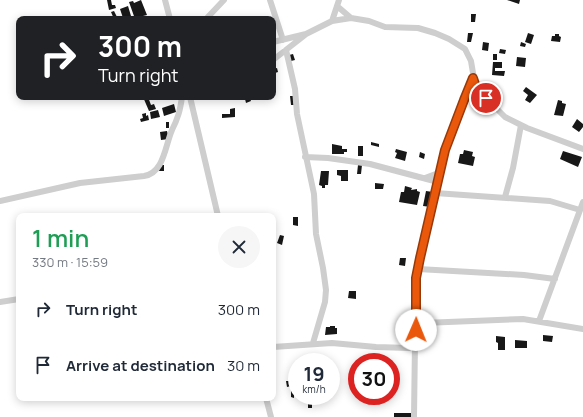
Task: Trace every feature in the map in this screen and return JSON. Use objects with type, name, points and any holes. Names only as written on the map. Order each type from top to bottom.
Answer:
[{"type":"street","points":[[165,0],[169,16]]},
{"type":"street","points":[[209,16],[224,0]]},
{"type":"street","points":[[270,0],[275,16]]},
{"type":"street","points":[[338,3],[351,18]]},
{"type":"street","points":[[332,21],[338,3]]},
{"type":"street","points":[[276,18],[283,40]]},
{"type":"street","points":[[276,41],[306,34],[332,21],[351,18],[369,21],[391,28],[418,28],[449,39],[465,49],[468,53],[473,68],[474,85],[505,117],[521,125],[583,149]]},
{"type":"street","points":[[276,58],[306,34]]},
{"type":"street","points":[[286,50],[296,89],[297,114],[314,194],[316,234],[326,290],[325,302],[313,343]]},
{"type":"street","points":[[414,417],[416,294],[418,269],[445,150],[473,78]]},
{"type":"street","points":[[0,201],[80,183],[152,174],[163,158],[179,115],[182,100]]},
{"type":"street","points":[[190,100],[217,213]]},
{"type":"street","points":[[505,197],[513,168],[521,125]]},
{"type":"street","points":[[305,157],[370,164],[438,182]]},
{"type":"street","points":[[425,178],[440,172]]},
{"type":"street","points":[[435,193],[550,201],[580,210]]},
{"type":"street","points":[[539,322],[583,202]]},
{"type":"street","points":[[418,269],[524,275],[555,279]]},
{"type":"street","points":[[0,302],[16,299]]},
{"type":"street","points":[[416,325],[423,322],[523,319],[583,329]]},
{"type":"street","points":[[276,347],[313,343],[332,343],[409,348],[415,341]]},
{"type":"street","points":[[267,401],[271,417]]},
{"type":"building","points":[[107,0],[111,0],[112,5],[115,5],[116,8],[109,10]]},
{"type":"building","points":[[141,0],[147,15],[134,16],[129,2],[133,1],[134,3]]},
{"type":"building","points":[[507,0],[520,0],[519,4]]},
{"type":"building","points":[[128,6],[131,16],[122,16],[120,9]]},
{"type":"building","points":[[114,11],[116,16],[113,16],[111,12]]},
{"type":"building","points":[[471,14],[476,14],[475,22],[471,22]]},
{"type":"building","points":[[468,33],[473,33],[471,42],[467,42]]},
{"type":"building","points":[[528,33],[534,35],[531,44],[525,42]]},
{"type":"building","points":[[555,34],[559,34],[561,37],[560,42],[551,41],[552,36],[555,36]]},
{"type":"building","points":[[483,42],[489,43],[488,51],[482,50]]},
{"type":"building","points":[[521,42],[526,44],[525,47],[520,46]]},
{"type":"building","points":[[500,49],[506,50],[505,54],[499,53]]},
{"type":"building","points":[[293,54],[295,60],[291,61],[289,55]]},
{"type":"building","points":[[493,54],[497,54],[497,60],[493,60]]},
{"type":"building","points":[[517,57],[526,58],[525,67],[516,66]]},
{"type":"building","points":[[493,62],[502,62],[502,68],[495,68],[495,71],[505,71],[504,76],[492,75]]},
{"type":"building","points":[[526,87],[537,95],[530,103],[525,100],[528,95],[523,91]]},
{"type":"building","points":[[290,96],[293,96],[294,105],[291,105]]},
{"type":"building","points":[[144,100],[149,100],[151,105],[154,104],[156,109],[149,111]]},
{"type":"building","points":[[245,100],[251,100],[251,101],[246,103]]},
{"type":"building","points":[[558,100],[566,104],[563,116],[554,115]]},
{"type":"building","points":[[174,104],[176,112],[164,116],[162,108]]},
{"type":"building","points":[[235,108],[235,117],[222,118],[222,114],[230,114],[230,109]]},
{"type":"building","points":[[158,110],[160,117],[151,119],[150,112]]},
{"type":"building","points":[[146,113],[149,120],[141,122],[140,119],[143,118],[142,114]]},
{"type":"building","points":[[577,119],[583,124],[583,127],[579,132],[572,127]]},
{"type":"building","points":[[166,122],[169,122],[169,128],[166,128]]},
{"type":"building","points":[[167,131],[169,139],[161,140],[160,132]]},
{"type":"building","points":[[371,142],[379,144],[379,147],[371,145]]},
{"type":"building","points":[[332,144],[342,146],[342,149],[347,149],[347,152],[344,152],[344,154],[332,154]]},
{"type":"building","points":[[358,146],[363,146],[363,156],[358,156]]},
{"type":"building","points":[[396,149],[407,152],[405,161],[395,158],[397,153],[395,152]]},
{"type":"building","points":[[464,150],[473,152],[472,156],[475,157],[473,166],[458,163],[460,154],[463,154]]},
{"type":"building","points":[[563,151],[582,157],[578,167],[560,159]]},
{"type":"building","points":[[420,152],[425,154],[424,159],[419,157]]},
{"type":"building","points":[[160,165],[164,165],[164,171],[159,171]]},
{"type":"building","points":[[358,165],[362,165],[361,174],[357,174]]},
{"type":"building","points":[[337,170],[348,170],[348,181],[341,181],[341,176],[337,175]]},
{"type":"building","points":[[321,171],[329,171],[328,185],[325,185],[325,188],[322,188],[322,186],[319,185]]},
{"type":"building","points":[[375,183],[384,184],[383,189],[375,189]]},
{"type":"building","points":[[405,186],[412,188],[411,190],[417,189],[417,191],[420,192],[417,205],[399,202],[401,192],[404,192]]},
{"type":"building","points":[[426,191],[433,192],[431,207],[423,206]]},
{"type":"building","points":[[293,217],[298,217],[298,226],[293,225]]},
{"type":"building","points":[[280,235],[284,236],[282,245],[277,243]]},
{"type":"building","points":[[400,258],[406,258],[405,266],[399,265]]},
{"type":"building","points":[[349,291],[356,291],[356,299],[348,298]]},
{"type":"building","points":[[335,326],[335,328],[337,328],[337,334],[325,335],[326,327]]},
{"type":"building","points":[[543,335],[553,336],[552,342],[543,341]]},
{"type":"building","points":[[496,336],[505,337],[505,350],[498,350]]},
{"type":"building","points":[[515,340],[527,341],[527,348],[515,348]]},
{"type":"building","points":[[308,405],[312,405],[312,408],[308,408]]},
{"type":"building","points":[[394,413],[411,413],[411,417],[394,417]]},
{"type":"route","points":[[416,330],[416,278],[418,263],[445,150],[473,78],[474,85],[486,98]]}]
